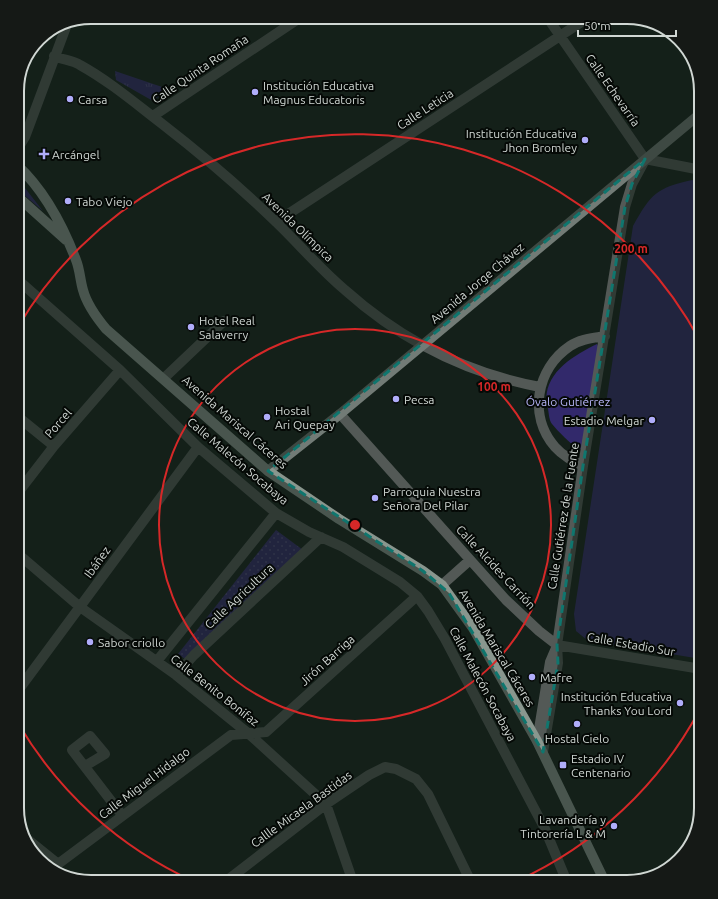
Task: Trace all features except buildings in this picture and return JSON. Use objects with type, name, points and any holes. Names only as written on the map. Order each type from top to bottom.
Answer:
[{"type":"main road","name":"Avenida Jorge Chávez","points":[[268,471],[340,414],[694,119]]},
{"type":"main road","name":"Avenida Mariscal Cáceres","points":[[24,172],[57,218],[77,261],[83,291],[95,316],[106,329],[164,378],[268,471],[339,519],[423,570],[442,585],[472,628],[537,741]]},
{"type":"main road","name":"Avenida Mariscal Cáceres","points":[[24,202],[67,241]]},
{"type":"main road","points":[[537,741],[602,875]]},
{"type":"street","name":"Calle Quinta Romaña","points":[[153,116],[291,24]]},
{"type":"street","name":"Calle Echevarría","points":[[551,24],[646,159]]},
{"type":"street","name":"Calle Leticia","points":[[276,222],[578,24]]},
{"type":"street","points":[[24,139],[65,29]]},
{"type":"street","name":"Avenida Olímpica","points":[[54,56],[79,64],[153,116],[199,152],[276,222],[345,291],[381,319],[422,345],[479,372],[512,382],[540,387]]},
{"type":"street","points":[[646,159],[694,169]]},
{"type":"street","name":"Calle Gutiérrez de la Fuente","points":[[543,752],[558,663],[557,644],[583,466],[625,207],[632,184],[646,159]]},
{"type":"street","name":"Calle Malecón Socabaya","points":[[24,285],[120,370],[198,447],[276,513],[343,547],[378,567],[417,596],[445,639],[545,829],[564,875]]},
{"type":"street","points":[[164,378],[224,321]]},
{"type":"street","points":[[583,466],[564,455],[556,448],[546,435],[540,420],[538,403],[540,387],[546,371],[553,361],[571,345],[587,338],[605,336]]},
{"type":"street","name":"Porcel","points":[[24,485],[54,446],[120,370]]},
{"type":"street","name":"Calle Alcides Carrión","points":[[340,414],[506,600],[539,631],[557,644]]},
{"type":"street","points":[[24,422],[54,446]]},
{"type":"street","name":"Ibáñez","points":[[24,683],[198,447]]},
{"type":"street","name":"Calle Agricultura","points":[[157,661],[276,513]]},
{"type":"street","name":"Calle Agricultura","points":[[176,675],[194,654],[321,537]]},
{"type":"street","name":"Calle Benito Bonifaz","points":[[24,559],[80,607],[176,675],[249,734],[326,804],[351,875]]},
{"type":"street","points":[[442,585],[470,560]]},
{"type":"street","name":"Jirón Barriga","points":[[249,734],[266,732],[417,596]]},
{"type":"street","name":"Calle Gutiérrez de la Fuente","points":[[537,741],[550,662],[557,644]]},
{"type":"street","name":"Calle Estadio Sur","points":[[557,644],[694,668]]},
{"type":"street","name":"Calle Miguel Hidalgo","points":[[38,848],[58,864],[231,735],[249,734]]},
{"type":"street","points":[[85,766],[122,815]]},
{"type":"street","name":"Callle Micaela Bastidas","points":[[234,875],[326,804],[369,775],[385,768],[396,769],[416,779],[428,794],[468,875]]},
{"type":"highlighted area","points":[[645,159],[632,184],[625,207],[583,466],[557,645],[558,663],[543,752],[449,593],[423,571],[268,471]]},
{"type":"green space","points":[[115,71],[168,89],[153,101],[116,80]]},
{"type":"green space","name":"Estadio Melgar","points":[[694,180],[694,658],[587,640],[576,631],[574,614],[633,226],[650,199],[662,190],[680,183]]},
{"type":"green space","points":[[24,187],[43,211],[24,195]]},
{"type":"green space","name":"Óvalo Gutiérrez","points":[[597,344],[599,348],[582,448],[578,450],[558,431],[551,422],[546,397],[548,387],[553,377],[560,369],[568,361]]},
{"type":"green space","points":[[276,530],[303,550],[185,659],[178,654]]},
{"type":"place","name":"Institución Educativa Magnus Educatoris","points":[[255,92]]},
{"type":"place","name":"Carsa","points":[[70,99]]},
{"type":"place","name":"Institución Educativa Jhon Bromley","points":[[585,140]]},
{"type":"place","name":"Arcángel","points":[[44,154]]},
{"type":"place","name":"Tabo Viejo","points":[[68,201]]},
{"type":"place","name":"Hotel Real Salaverry","points":[[191,327]]},
{"type":"place","name":"Pecsa","points":[[396,399]]},
{"type":"place","name":"Hostal Ari Quepay","points":[[267,417]]},
{"type":"place","name":"Estadio Melgar","points":[[652,420]]},
{"type":"place","name":"Parroquia Nuestra Señora Del Pilar","points":[[375,498]]},
{"type":"place","name":"Sabor criollo","points":[[90,642]]},
{"type":"place","name":"Mafre","points":[[532,677]]},
{"type":"place","name":"Institución Educativa Thanks You Lord","points":[[680,703]]},
{"type":"place","name":"Hostal Cielo","points":[[577,724]]},
{"type":"place","name":"Estadio IV Centenario","points":[[563,765]]},
{"type":"place","name":"Lavandería y Tintorería L & M","points":[[614,826]]}]
